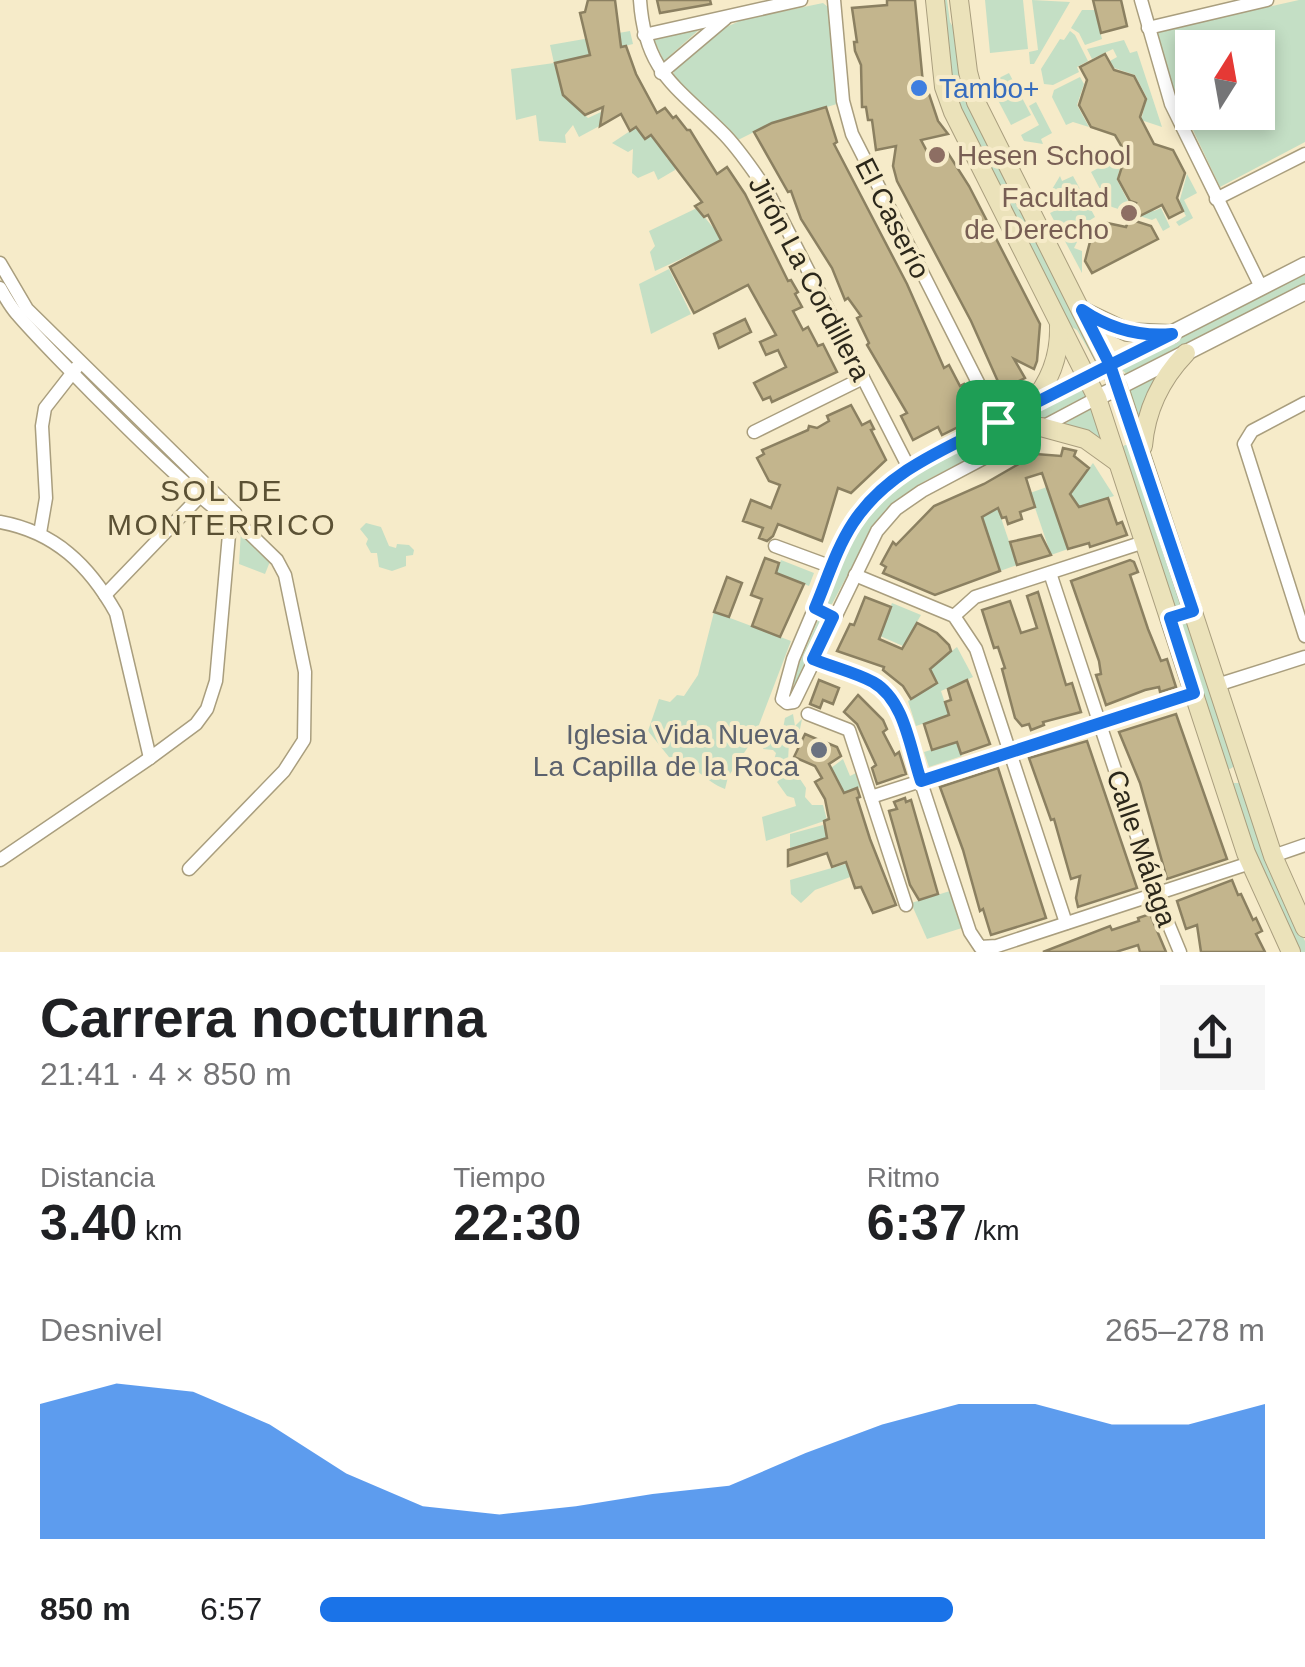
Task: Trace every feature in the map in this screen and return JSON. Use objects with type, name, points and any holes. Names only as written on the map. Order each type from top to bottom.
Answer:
[{"type":"main road","points":[[935,0],[944,88],[1097,398],[1250,863],[1291,952]]},
{"type":"main road","points":[[959,0],[976,102],[1119,387],[1273,856],[1305,928]]},
{"type":"main road","points":[[1082,310],[1127,332],[1172,334]]},
{"type":"main road","points":[[1030,405],[1046,384],[1056,360],[1059,320]]},
{"type":"main road","points":[[1143,456],[1154,398],[1186,353]]},
{"type":"main road","points":[[1042,427],[1085,439],[1119,464]]},
{"type":"main road","points":[[1112,443],[1136,435]]},
{"type":"main road","points":[[1170,618],[1193,611]]},
{"type":"main road","points":[[1222,779],[1245,772]]},
{"type":"street","name":"Jirón La Cordillera","points":[[640,0],[644,35],[662,73],[746,158],[768,192],[909,468]]},
{"type":"street","points":[[644,35],[801,0]]},
{"type":"street","name":"El Caserío","points":[[834,0],[843,102],[852,134],[998,422]]},
{"type":"street","points":[[1140,0],[1164,86],[1261,287]]},
{"type":"street","points":[[1148,28],[1267,0]]},
{"type":"street","points":[[662,73],[731,15]]},
{"type":"street","points":[[1216,199],[1305,154]]},
{"type":"street","points":[[0,263],[3,283],[17,314],[270,552],[285,576],[305,672],[304,740],[284,771],[189,869]]},
{"type":"street","points":[[1305,265],[909,468],[874,496],[853,524],[832,567],[782,699],[794,702],[798,696],[854,574],[877,531],[896,508],[922,490],[1305,292]]},
{"type":"street","points":[[40,532],[46,498],[45,408],[76,369]]},
{"type":"street","points":[[754,432],[863,378]]},
{"type":"street","points":[[1305,403],[1252,431],[1244,444],[1305,636]]},
{"type":"street","points":[[106,595],[204,492]]},
{"type":"street","points":[[0,860],[196,724],[213,696],[236,520]]},
{"type":"street","points":[[0,522],[40,532],[62,546],[106,595],[116,613],[150,758]]},
{"type":"street","points":[[954,616],[974,597],[1144,542]]},
{"type":"street","points":[[775,546],[832,567]]},
{"type":"street","name":"Calle Málaga","points":[[1050,572],[1156,894],[1180,952]]},
{"type":"street","points":[[854,574],[954,616],[976,650],[1066,923]]},
{"type":"street","points":[[815,608],[833,617]]},
{"type":"street","points":[[1217,685],[1305,656]]},
{"type":"street","points":[[813,659],[874,683],[896,706],[970,932],[980,947],[997,946],[1250,863]]},
{"type":"street","points":[[872,797],[1194,693]]},
{"type":"street","points":[[808,714],[849,730],[906,905]]},
{"type":"street","points":[[1273,856],[1305,845]]},
{"type":"green space","points":[[940,0],[947,0],[950,22],[956,32],[961,77],[1101,359],[1097,364],[1077,330],[1070,326],[952,94]]},
{"type":"green space","points":[[985,0],[1023,0],[1028,49],[990,53]]},
{"type":"green space","points":[[1032,0],[1070,2],[1034,64],[1030,64],[1029,52],[1038,50]]},
{"type":"green space","points":[[1305,0],[1305,142],[1220,187],[1193,130],[1275,130],[1275,30],[1175,30],[1175,92],[1155,32]]},
{"type":"green space","points":[[823,3],[828,7],[837,104],[772,123],[738,140],[673,78],[674,70],[715,32],[742,20]]},
{"type":"green space","points":[[1082,10],[1095,10],[1102,39],[1085,45],[1071,28]]},
{"type":"green space","points":[[701,28],[664,61],[654,40]]},
{"type":"green space","points":[[630,31],[633,44],[557,63],[564,96],[579,95],[572,103],[588,118],[601,112],[600,123],[605,123],[579,137],[573,125],[565,135],[566,143],[539,141],[536,115],[516,120],[511,69],[554,63],[550,45]]},
{"type":"green space","points":[[1070,31],[1088,61],[1077,67],[1079,72],[1053,85],[1044,84],[1041,69],[1060,39],[1064,40]]},
{"type":"green space","points":[[1124,40],[1130,53],[1137,51],[1162,127],[1141,120],[1147,98],[1135,75],[1114,68],[1110,61],[1117,57],[1113,49],[1092,59],[1087,49]]},
{"type":"green space","points":[[1009,73],[1031,115],[1011,125],[989,83]]},
{"type":"green space","points":[[1080,77],[1084,84],[1077,105],[1089,127],[1073,122],[1066,125],[1052,97],[1054,90]]},
{"type":"green space","points":[[1036,102],[1052,133],[1041,139],[1043,144],[1024,141],[1021,135],[1039,125],[1029,106]]},
{"type":"green space","points":[[636,127],[645,139],[651,135],[661,145],[667,159],[674,161],[675,170],[658,180],[654,171],[638,178],[632,173],[633,149],[628,152],[612,143]]},
{"type":"green space","points":[[1115,159],[1120,167],[1117,180],[1129,203],[1154,211],[1161,208],[1170,227],[1163,231],[1156,218],[1109,206],[1091,172]]},
{"type":"green space","points":[[1187,174],[1197,193],[1184,200],[1193,218],[1179,226],[1176,222],[1186,216],[1179,203]]},
{"type":"green space","points":[[1060,176],[1062,181],[1073,176],[1095,217],[1087,222],[1074,248],[1082,251],[1082,273],[1050,213],[1060,208],[1051,191]]},
{"type":"green space","points":[[697,208],[722,243],[728,297],[719,300],[694,253],[655,271],[650,252],[655,246],[649,231]]},
{"type":"green space","points":[[669,269],[691,314],[651,334],[639,284]]},
{"type":"green space","points":[[1305,271],[1305,285],[1129,376],[1122,370],[1124,364]]},
{"type":"green space","points":[[1158,374],[1140,428],[1128,391]]},
{"type":"green space","points":[[1083,387],[1088,395],[1085,399],[925,481],[894,503],[873,527],[832,604],[826,605],[851,539],[889,493],[939,458]]},
{"type":"green space","points":[[1092,409],[1102,442],[1063,425]]},
{"type":"green space","points":[[1130,445],[1183,605],[1177,609],[1173,608],[1121,448]]},
{"type":"green space","points":[[1093,463],[1114,496],[1078,507],[1070,494]]},
{"type":"green space","points":[[1047,487],[1068,549],[1051,555],[1030,493]]},
{"type":"green space","points":[[998,509],[1017,565],[1000,571],[982,517]]},
{"type":"green space","points":[[366,523],[381,527],[389,546],[409,545],[414,550],[413,555],[406,556],[406,566],[392,571],[379,567],[377,553],[371,553],[366,544],[368,539],[360,529]]},
{"type":"green space","points":[[241,531],[271,559],[265,574],[239,564]]},
{"type":"green space","points":[[781,560],[814,573],[809,586],[776,573]]},
{"type":"green space","points":[[892,603],[921,615],[903,646],[880,636]]},
{"type":"green space","points":[[714,612],[791,641],[754,738],[728,777],[725,789],[673,762],[648,731],[659,699],[670,702],[677,695],[684,696],[698,675]]},
{"type":"green space","points":[[819,618],[824,624],[795,684],[790,685]]},
{"type":"green space","points":[[1188,622],[1236,765],[1230,769],[1226,768],[1180,625]]},
{"type":"green space","points":[[957,647],[973,677],[941,691],[949,715],[916,726],[908,701],[937,683],[929,669]]},
{"type":"green space","points":[[793,714],[795,726],[802,719],[797,744],[789,742],[788,761],[780,765],[774,760],[773,750],[763,749],[767,740],[790,740],[790,736],[782,734],[785,718]]},
{"type":"green space","points":[[957,742],[962,756],[929,767],[924,752]]},
{"type":"green space","points":[[843,759],[850,776],[856,773],[861,787],[825,799],[831,768]]},
{"type":"green space","points":[[792,767],[806,788],[805,797],[812,805],[823,805],[827,820],[766,841],[762,817],[796,806],[794,798],[787,796],[777,782]]},
{"type":"green space","points":[[1240,783],[1282,895],[1305,941],[1305,952],[1297,952],[1271,898],[1231,787]]},
{"type":"green space","points":[[823,825],[828,839],[790,848],[790,834]]},
{"type":"green space","points":[[849,863],[853,876],[815,890],[801,903],[791,894],[790,880]]},
{"type":"green space","points":[[950,891],[962,928],[927,939],[911,903]]},
{"type":"building","points":[[588,0],[615,0],[621,47],[626,46],[657,113],[665,108],[690,130],[717,174],[727,167],[745,194],[788,281],[798,292],[795,294],[802,307],[793,311],[803,330],[808,327],[818,346],[823,344],[837,372],[772,402],[770,397],[763,400],[754,383],[786,367],[778,350],[766,355],[760,342],[776,335],[748,285],[694,313],[670,267],[721,240],[708,215],[704,217],[695,206],[702,202],[651,135],[645,139],[636,127],[630,131],[621,114],[600,126],[603,107],[585,115],[563,95],[555,63],[590,55],[580,13],[585,12]]},
{"type":"building","points":[[657,0],[710,0],[711,4],[660,13]]},
{"type":"building","points":[[887,0],[915,0],[924,94],[929,94],[938,121],[948,134],[921,140],[932,161],[948,153],[1040,324],[1034,369],[1014,359],[1025,378],[1015,383],[1018,388],[1004,395],[971,321],[897,181],[893,166],[896,146],[876,150],[872,120],[868,120],[866,107],[862,107],[861,65],[855,51],[852,8],[887,5]]},
{"type":"building","points":[[1093,0],[1121,0],[1127,26],[1101,33]]},
{"type":"building","points":[[1105,54],[1114,70],[1134,76],[1146,99],[1140,117],[1154,144],[1173,150],[1185,173],[1177,198],[1183,211],[1169,218],[1162,205],[1132,220],[1151,226],[1158,239],[1092,273],[1085,261],[1091,238],[1099,240],[1107,223],[1126,227],[1136,203],[1130,201],[1118,179],[1126,154],[1115,135],[1091,127],[1079,105],[1087,80],[1080,67]]},
{"type":"building","points":[[826,107],[837,142],[834,144],[907,284],[944,368],[949,365],[960,386],[964,384],[980,416],[942,435],[938,427],[913,440],[901,416],[907,413],[867,345],[857,318],[861,316],[848,298],[845,300],[832,268],[801,219],[791,191],[788,192],[754,132]]},
{"type":"building","points":[[745,319],[751,332],[719,348],[714,334]]},
{"type":"building","points":[[851,405],[862,425],[870,421],[886,460],[851,493],[838,488],[822,541],[778,524],[767,541],[759,538],[763,528],[743,521],[751,500],[771,508],[780,485],[769,481],[757,458],[764,454],[762,450],[808,430],[809,426],[817,428],[829,421],[827,416]]},
{"type":"building","points":[[1063,448],[1076,451],[1074,456],[1089,468],[1070,494],[1079,507],[1108,498],[1117,524],[1122,522],[1127,535],[1090,547],[1089,543],[1068,549],[1042,473],[1026,478],[1035,507],[1020,512],[1022,519],[1008,524],[998,508],[982,517],[1000,571],[935,595],[883,573],[886,567],[881,564],[893,542],[896,545],[934,506],[984,484],[1036,454],[1061,456]]},
{"type":"building","points":[[1041,535],[1051,555],[1017,565],[1010,542]]},
{"type":"building","points":[[765,558],[779,563],[776,573],[804,584],[780,637],[752,626],[762,599],[751,595]]},
{"type":"building","points":[[1130,560],[1138,572],[1130,575],[1148,629],[1161,661],[1167,659],[1176,687],[1160,692],[1159,687],[1145,690],[1106,705],[1096,675],[1101,674],[1099,661],[1071,581]]},
{"type":"building","points":[[727,577],[742,583],[729,617],[714,612]]},
{"type":"building","points":[[1038,592],[1066,685],[1072,683],[1081,712],[1043,722],[1044,725],[1031,730],[1029,724],[1022,726],[1015,718],[1002,669],[1005,668],[982,610],[1010,601],[1021,633],[1037,628],[1027,596]]},
{"type":"building","points":[[865,597],[891,607],[879,639],[902,649],[917,623],[937,633],[949,645],[951,651],[930,669],[937,683],[911,699],[884,667],[837,651],[850,624],[854,625]]},
{"type":"building","points":[[819,680],[839,688],[833,704],[823,700],[820,708],[810,704]]},
{"type":"building","points":[[967,680],[990,744],[961,754],[957,742],[932,750],[924,724],[949,715],[945,702],[951,700],[948,689]]},
{"type":"building","points":[[858,695],[883,720],[887,729],[883,732],[895,755],[899,752],[906,774],[877,784],[872,768],[876,765],[857,724],[844,712]]},
{"type":"building","points":[[1176,714],[1227,859],[1167,879],[1140,783],[1119,732]]},
{"type":"building","points":[[805,734],[819,740],[818,743],[820,740],[837,747],[841,756],[829,764],[844,793],[857,788],[870,839],[896,905],[873,913],[861,887],[855,888],[846,862],[832,867],[827,853],[788,866],[788,850],[827,838],[825,799],[815,782],[822,778],[815,766],[794,757]]},
{"type":"building","points":[[1087,741],[1137,888],[1078,907],[1080,876],[1071,879],[1054,819],[1051,820],[1029,758]]},
{"type":"building","points":[[998,768],[1046,918],[991,935],[940,787]]},
{"type":"building","points":[[905,798],[906,802],[911,800],[938,894],[919,900],[910,885],[889,811],[897,809],[894,802]]},
{"type":"building","points":[[1232,880],[1262,931],[1256,934],[1265,952],[1201,952],[1197,925],[1186,929],[1177,901]]},
{"type":"building","points":[[1150,914],[1166,952],[1140,952],[1138,945],[1116,952],[1043,952],[1110,926],[1112,930],[1139,921],[1138,918]]},
{"type":"place","name":"Tambo+","points":[[919,88]]},
{"type":"place","name":"Hesen School","points":[[937,155]]},
{"type":"place","name":"Facultad de Derecho","points":[[1129,213]]},
{"type":"place","name":"Iglesia Vida Nueva La Capilla de la Roca","points":[[819,750]]},
{"type":"district","name":"SOL DE MONTERRICO","points":[[222,508]]},
{"type":"route","points":[[998,422],[909,468],[874,496],[841,546],[815,608],[833,617],[813,659],[874,683],[887,694],[896,706],[921,781],[1194,693],[1170,618],[1193,611],[1110,365],[1172,334],[1127,332],[1082,310],[1110,365],[998,422]]}]
